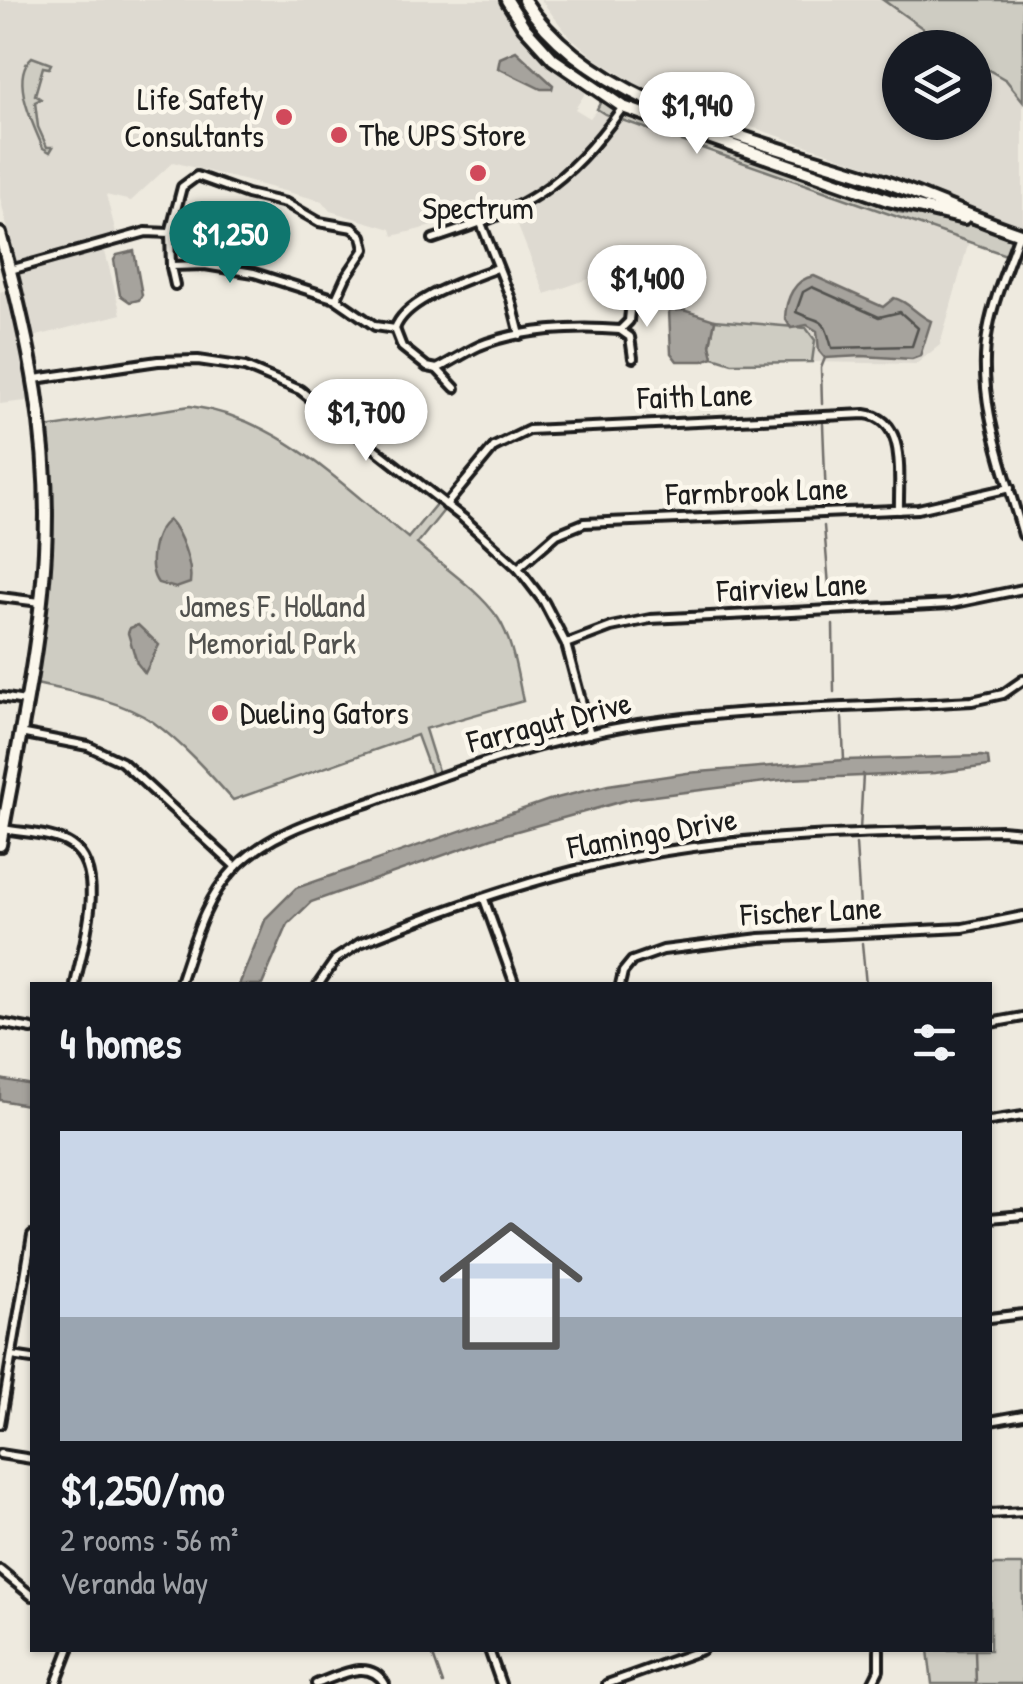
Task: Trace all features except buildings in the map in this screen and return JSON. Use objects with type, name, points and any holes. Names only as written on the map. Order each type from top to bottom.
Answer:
[{"type":"street","points":[[507,0],[524,27],[557,62],[623,107],[915,209],[980,221]]},
{"type":"street","points":[[524,0],[535,17],[571,53],[625,90],[665,108],[885,182],[1021,235],[992,313],[984,366],[990,416],[1023,535]]},
{"type":"street","points":[[433,239],[525,204],[591,151],[623,107]]},
{"type":"street","points":[[704,138],[715,135],[773,156],[792,152]]},
{"type":"street","points":[[175,285],[170,232],[182,188],[197,176],[286,203],[319,222],[353,228],[362,236],[365,249],[336,299]]},
{"type":"street","points":[[481,223],[520,335]]},
{"type":"street","points":[[10,270],[146,232],[170,232]]},
{"type":"street","points":[[0,234],[35,380],[46,517],[40,602],[0,846]]},
{"type":"street","points":[[171,266],[204,264],[238,269],[336,299],[375,326],[395,330]]},
{"type":"street","points":[[455,388],[437,369],[425,366],[404,348],[395,330],[400,317],[432,296],[497,268]]},
{"type":"street","points":[[620,330],[629,321],[631,301]]},
{"type":"street","points":[[437,369],[478,346],[520,335],[582,327],[620,330],[630,337],[633,358]]},
{"type":"street","points":[[35,380],[185,360],[220,362],[260,372],[310,397],[518,568],[544,602],[566,644],[590,734]]},
{"type":"street","name":"Faith Lane","points":[[446,505],[494,447],[529,430],[865,414],[884,420],[894,434],[899,510]]},
{"type":"street","name":"Farmbrook Lane","points":[[518,568],[556,534],[584,524],[899,510],[938,506],[1010,488]]},
{"type":"street","name":"Fairview Lane","points":[[566,644],[619,624],[650,618],[951,604],[1023,589]]},
{"type":"street","points":[[0,598],[40,602]]},
{"type":"street","name":"Farragut Drive","points":[[180,982],[210,904],[236,866],[288,831],[478,763],[590,734],[731,713],[980,700],[1003,694],[1023,680]]},
{"type":"street","points":[[0,697],[25,701]]},
{"type":"street","points":[[19,733],[78,743],[116,758],[236,866]]},
{"type":"street","points":[[3,829],[65,842],[80,853],[88,867],[92,891],[76,982]]},
{"type":"street","name":"Flamingo Drive","points":[[320,982],[332,964],[356,945],[484,899],[608,862],[709,845],[992,830],[1023,832]]},
{"type":"street","points":[[484,899],[514,982]]},
{"type":"street","name":"Fischer Lane","points":[[621,982],[632,960],[663,950],[760,938],[971,927],[1023,916]]},
{"type":"street","points":[[992,1023],[1023,1017]]},
{"type":"street","points":[[0,1023],[30,1029]]},
{"type":"street","points":[[992,1120],[1023,1116]]},
{"type":"street","points":[[992,1218],[1023,1214]]},
{"type":"street","points":[[0,1424],[30,1261]]},
{"type":"street","points":[[992,1318],[1023,1314]]},
{"type":"street","points":[[12,1356],[30,1359]]},
{"type":"street","points":[[992,1421],[1023,1415]]},
{"type":"street","points":[[0,1454],[30,1459]]},
{"type":"street","points":[[992,1514],[1023,1512]]},
{"type":"street","points":[[0,1570],[30,1594]]},
{"type":"street","points":[[56,1684],[68,1652]]},
{"type":"street","points":[[490,1652],[501,1684]]},
{"type":"street","points":[[607,1684],[696,1652]]},
{"type":"street","points":[[872,1684],[879,1670],[880,1652]]},
{"type":"street","points":[[316,1684],[363,1669],[377,1674],[385,1684]]},
{"type":"shaded area","points":[[0,0],[499,0],[538,50],[586,92],[575,109],[590,118],[597,109],[969,241],[940,345],[916,364],[812,362],[815,340],[806,328],[715,320],[683,310],[669,311],[660,303],[592,278],[545,294],[510,206],[393,236],[391,229],[330,211],[322,201],[173,162],[131,201],[106,195],[119,244],[104,248],[121,314],[33,337],[0,197]]},
{"type":"shaded area","points":[[541,0],[883,0],[925,30],[882,30],[882,140],[992,140],[992,72],[1006,80],[1023,101],[1023,230],[980,216],[897,176],[651,93],[596,59],[568,35]]},
{"type":"shaded area","points":[[9,289],[34,400],[0,404],[0,292]]},
{"type":"green space","points":[[883,0],[1023,0],[1023,101],[1006,80],[992,72],[992,30],[925,30]]},
{"type":"green space","points":[[32,57],[51,64],[49,68],[43,67],[35,95],[41,99],[35,102],[38,127],[47,147],[53,147],[50,152],[43,148],[25,101],[23,76]]},
{"type":"green space","points":[[601,101],[899,212],[975,225],[1023,240],[1023,261],[605,114],[597,109]]},
{"type":"green space","points":[[715,320],[806,328],[815,340],[812,362],[732,363],[713,357],[710,345]]},
{"type":"green space","name":"James F. Holland Memorial Park","points":[[190,406],[222,413],[281,439],[408,538],[437,503],[445,509],[417,544],[470,588],[498,618],[511,647],[523,701],[425,729],[439,774],[432,776],[417,735],[233,800],[185,749],[140,714],[94,697],[32,683],[40,609],[45,428]]},
{"type":"green space","points":[[992,1565],[1023,1565],[1023,1684],[932,1684],[928,1652],[992,1652]]},
{"type":"water","points":[[516,51],[553,85],[552,89],[541,89],[498,68],[500,58]]},
{"type":"water","points":[[134,251],[142,295],[130,302],[120,295],[114,260],[117,255]]},
{"type":"water","points":[[814,276],[883,307],[894,298],[931,321],[920,356],[825,358],[819,351],[817,331],[807,325],[791,328],[785,318],[792,291],[801,281]]},
{"type":"water","points":[[683,310],[715,320],[710,345],[713,357],[677,361],[671,353],[669,311]]},
{"type":"water","points":[[169,520],[190,567],[190,583],[176,588],[158,583],[152,568],[155,541]]},
{"type":"water","points":[[138,625],[159,645],[145,673],[137,663],[128,633]]},
{"type":"water","points":[[981,756],[988,757],[989,766],[935,773],[789,779],[630,799],[492,838],[311,902],[288,924],[263,982],[240,982],[266,918],[296,888],[549,800],[608,785],[687,773],[844,760]]},
{"type":"water","points":[[0,1079],[30,1085],[30,1106],[0,1100]]},
{"type":"waterway","points":[[822,404],[821,368],[825,358]]},
{"type":"waterway","points":[[823,424],[826,501]]},
{"type":"waterway","points":[[824,526],[830,598]]},
{"type":"waterway","points":[[833,625],[834,692]]},
{"type":"waterway","points":[[842,718],[844,760]]},
{"type":"waterway","points":[[860,830],[863,774]]},
{"type":"waterway","points":[[856,844],[861,923]]},
{"type":"waterway","points":[[862,943],[866,982]]},
{"type":"waterway","points":[[432,1652],[443,1684]]},
{"type":"waterway","points":[[975,1652],[976,1684]]},
{"type":"place","name":"Life Safety Consultants","points":[[284,117]]},
{"type":"place","name":"The UPS Store","points":[[339,135]]},
{"type":"place","name":"Spectrum","points":[[478,173]]},
{"type":"place","name":"Dueling Gators","points":[[220,713]]}]
